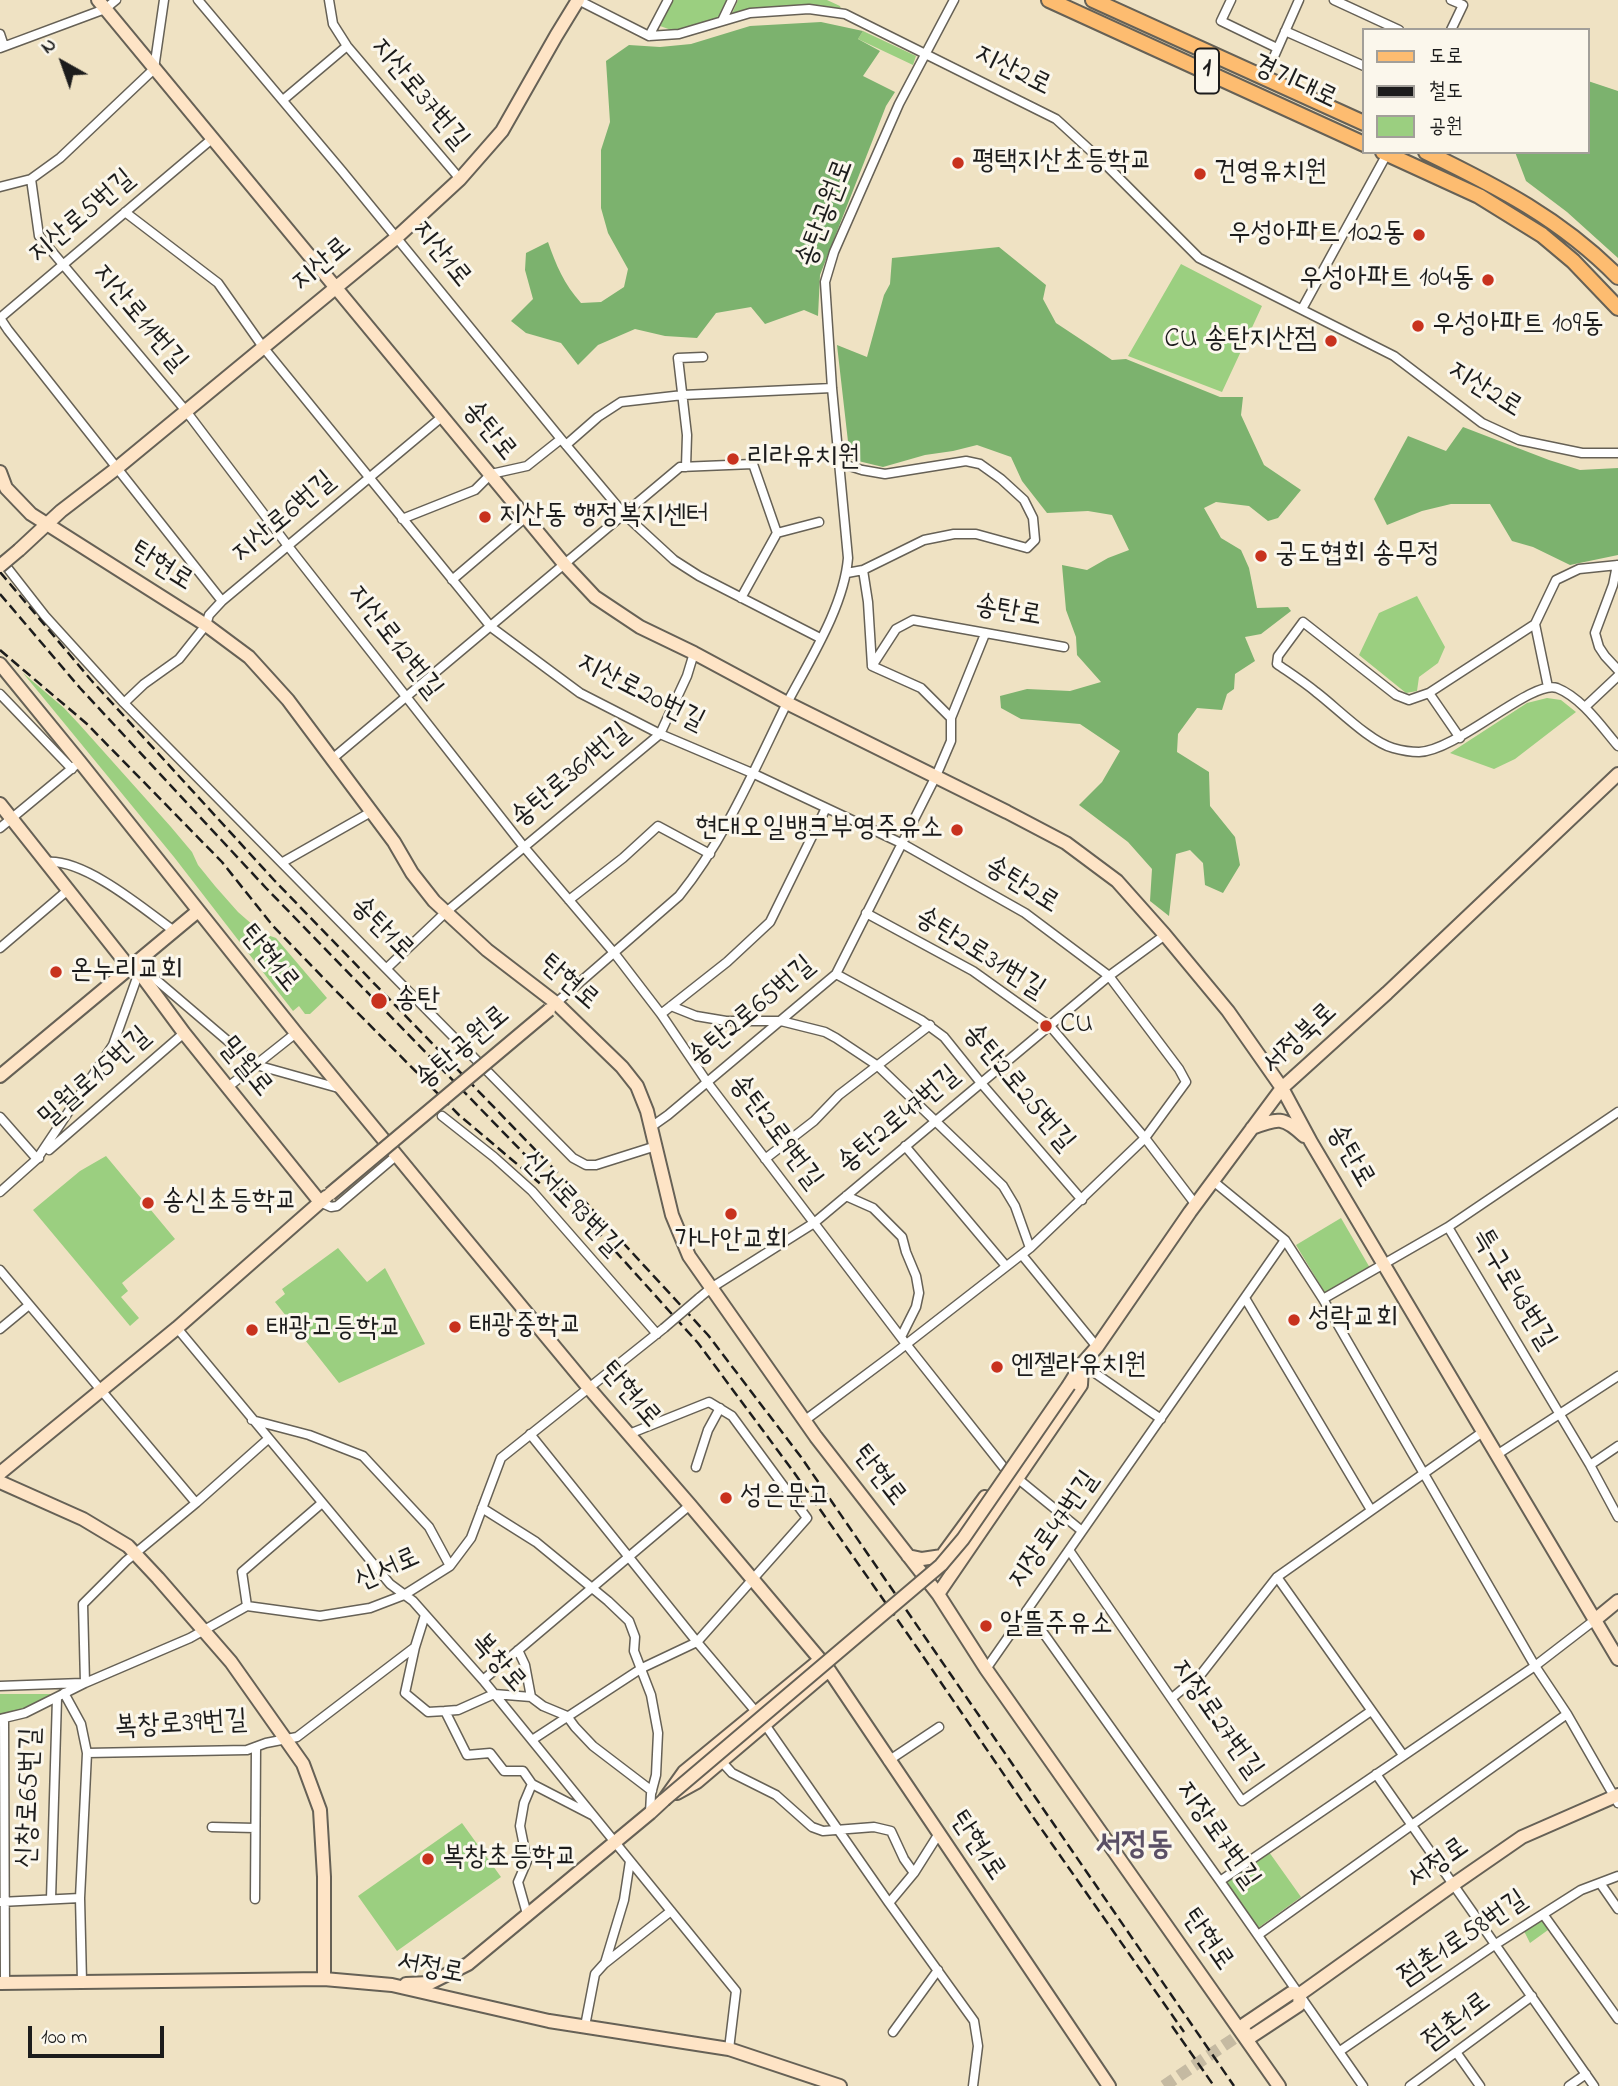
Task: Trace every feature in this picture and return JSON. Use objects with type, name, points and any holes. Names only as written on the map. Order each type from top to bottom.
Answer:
[{"type":"main road","name":"경기대로","points":[[1049,0],[1362,143]]},
{"type":"main road","name":"경기대로","points":[[1093,0],[1362,121]]},
{"type":"main road","points":[[1388,154],[1479,196],[1532,228],[1573,261],[1618,308]]},
{"type":"main road","points":[[1430,154],[1494,185],[1554,221],[1596,254],[1618,277]]},
{"type":"street","points":[[0,34],[2,47],[116,0]]},
{"type":"street","points":[[0,187],[31,179],[78,143],[154,69],[164,0]]},
{"type":"street","name":"지산1로","points":[[198,0],[624,514],[674,560],[699,576],[820,638]]},
{"type":"street","name":"지산로37번길","points":[[329,0],[333,24],[347,46],[460,179]]},
{"type":"street","points":[[578,0],[649,36],[668,0]]},
{"type":"street","name":"지산로","points":[[1,563],[396,237],[460,179],[502,131],[578,0]]},
{"type":"street","points":[[722,22],[732,0]]},
{"type":"street","name":"송탄공원로","points":[[0,1473],[177,1328],[325,1198],[615,954],[679,897],[710,854],[835,610],[847,573],[847,535],[832,388],[825,282],[834,252],[873,162],[924,55],[954,0]]},
{"type":"street","points":[[1231,0],[1221,21],[1278,48]]},
{"type":"street","points":[[1265,77],[1299,0]]},
{"type":"street","points":[[1334,0],[1395,28]]},
{"type":"street","points":[[1451,0],[1463,5],[1452,28]]},
{"type":"street","name":"송탄로","points":[[101,5],[594,597],[640,627],[1066,844],[1117,881],[1165,934],[1227,1011],[1282,1088],[1311,1142],[1618,1659]]},
{"type":"street","name":"지산2로","points":[[649,36],[679,34],[750,13],[809,9],[845,14],[1056,119],[1199,258],[1394,356],[1482,424],[1519,440],[1582,453],[1618,453]]},
{"type":"street","points":[[1285,31],[1362,65]]},
{"type":"street","points":[[283,100],[347,46]]},
{"type":"street","name":"지산로5번길","points":[[117,468],[0,318],[213,138]]},
{"type":"street","points":[[1302,309],[1385,154]]},
{"type":"street","name":"지산로11번길","points":[[31,179],[39,236],[186,411]]},
{"type":"street","name":"지산로20번길","points":[[125,212],[218,283],[263,347],[491,627],[580,694],[660,734],[752,773]]},
{"type":"street","points":[[683,467],[687,435],[678,358],[703,357]]},
{"type":"street","points":[[402,519],[475,490],[491,474],[527,466],[621,402],[683,395],[832,388]]},
{"type":"street","name":"지산로12번길","points":[[186,411],[524,847],[615,954]]},
{"type":"street","name":"지산로6번길","points":[[117,468],[222,601],[443,416]]},
{"type":"street","points":[[840,463],[885,474],[966,461],[980,464],[1024,500],[1034,517],[1035,540],[1027,548],[976,534],[954,534],[923,540],[863,570],[847,573]]},
{"type":"street","points":[[332,759],[683,467],[753,464],[777,533]]},
{"type":"street","name":"탄현로","points":[[0,472],[6,488],[31,514],[206,625],[248,657],[288,700],[394,842],[412,873],[434,901],[622,1067],[637,1086],[647,1111],[672,1215],[689,1256],[804,1421],[938,1594],[986,1669],[1279,2086]]},
{"type":"street","points":[[452,580],[526,517]]},
{"type":"street","points":[[741,598],[777,533],[819,522]]},
{"type":"street","name":"송탄1로","points":[[1,563],[124,703],[573,1158],[586,1165],[596,1165],[656,1146]]},
{"type":"street","points":[[1618,670],[1605,656],[1595,633],[1614,585],[1617,565],[1579,569],[1556,580],[1535,624],[1429,692],[1409,700],[1396,695],[1303,622],[1278,656],[1277,664],[1361,729],[1392,748],[1421,752],[1460,738],[1524,697],[1548,687],[1556,688],[1585,707],[1618,746]]},
{"type":"street","points":[[863,570],[872,666],[921,688],[951,718]]},
{"type":"street","points":[[124,703],[144,684],[179,659],[206,625],[209,615],[222,601]]},
{"type":"street","name":"송탄로","points":[[872,666],[896,629],[913,620],[1064,647]]},
{"type":"street","points":[[1535,624],[1548,687]]},
{"type":"street","points":[[903,844],[951,741],[951,718],[985,634]]},
{"type":"street","name":"송탄로361번길","points":[[446,912],[660,734],[687,676],[694,653]]},
{"type":"street","name":"탄현1로","points":[[0,664],[76,765],[296,1034],[588,1387],[829,1670],[1109,2086]]},
{"type":"street","points":[[1585,707],[1618,676]]},
{"type":"street","points":[[1429,692],[1460,738]]},
{"type":"street","points":[[0,694],[76,765],[0,828]]},
{"type":"street","name":"송탄2로","points":[[752,773],[903,844],[1025,913],[1109,976],[1186,1082],[1145,1138],[1030,1248],[903,1341],[804,1421]]},
{"type":"street","name":"서정북로","points":[[664,1800],[941,1565],[963,1539],[1082,1364],[1097,1347],[1282,1088],[1397,984],[1618,775]]},
{"type":"street","name":"밀월로","points":[[0,804],[228,1087],[325,1198]]},
{"type":"street","points":[[661,1014],[727,962],[770,922],[826,808]]},
{"type":"street","points":[[283,862],[371,811]]},
{"type":"street","points":[[569,900],[623,858],[658,826],[710,854]]},
{"type":"street","name":"송탄2로65번길","points":[[651,1127],[836,974],[903,844]]},
{"type":"street","points":[[47,862],[57,861],[102,879],[174,930]]},
{"type":"street","points":[[0,948],[68,890]]},
{"type":"street","points":[[0,1076],[134,969],[198,911]]},
{"type":"street","points":[[387,968],[446,912]]},
{"type":"street","name":"송탄2로31번길","points":[[866,914],[973,971],[1050,1026],[1145,1138]]},
{"type":"street","points":[[1109,976],[1165,934]]},
{"type":"street","name":"송탄2로9번길","points":[[615,954],[661,1014],[706,1082],[903,1341]]},
{"type":"street","points":[[134,969],[154,978],[256,1065],[342,1089]]},
{"type":"street","name":"밀월로15번길","points":[[37,1160],[113,1045],[134,969]]},
{"type":"street","name":"송탄2로25번길","points":[[836,974],[930,1025],[944,1037],[1082,1200]]},
{"type":"street","name":"송탄2로47번길","points":[[711,1288],[814,1223],[1109,976]]},
{"type":"street","points":[[671,1006],[696,1016],[726,1021],[781,1021],[825,1032],[878,1066],[1003,1186],[1015,1206],[1030,1248]]},
{"type":"street","points":[[765,1159],[814,1121],[839,1095],[930,1025]]},
{"type":"street","name":"밀월로15번길","points":[[37,1160],[184,1033]]},
{"type":"street","points":[[228,1087],[296,1034]]},
{"type":"street","name":"특구로43번길","points":[[1618,1112],[1448,1227],[1618,1515]]},
{"type":"street","name":"신서로93번길","points":[[442,1116],[532,1191],[660,1331]]},
{"type":"street","name":"밀월로15번길","points":[[0,1117],[37,1160]]},
{"type":"street","points":[[1252,1129],[1273,1120],[1290,1122],[1311,1142]]},
{"type":"street","points":[[1145,1138],[1196,1205]]},
{"type":"street","points":[[905,1146],[1006,1266]]},
{"type":"street","points":[[325,1198],[331,1207],[337,1206],[397,1156]]},
{"type":"street","points":[[0,1192],[37,1160]]},
{"type":"street","points":[[1213,1181],[1285,1240],[1323,1299],[1535,1666],[1617,1798]]},
{"type":"street","name":"송탄2로9번길","points":[[846,1196],[873,1208],[902,1237],[919,1293],[903,1341]]},
{"type":"street","points":[[1323,1299],[1448,1227]]},
{"type":"street","name":"지장로47번길","points":[[986,1669],[1285,1240]]},
{"type":"street","points":[[1022,1255],[1097,1347]]},
{"type":"street","points":[[0,1270],[196,1503]]},
{"type":"street","name":"신서로","points":[[247,1606],[320,1616],[370,1608],[404,1595],[450,1566],[471,1538],[500,1458],[711,1288]]},
{"type":"street","points":[[1245,1298],[1371,1510]]},
{"type":"street","points":[[0,1329],[29,1305]]},
{"type":"street","name":"복창로","points":[[177,1328],[390,1584],[413,1601],[483,1680],[736,1991],[729,2049]]},
{"type":"street","points":[[903,1341],[1005,1469]]},
{"type":"street","points":[[1082,1364],[1161,1419]]},
{"type":"street","points":[[922,1574],[942,1556],[1065,1380],[1082,1364]]},
{"type":"street","points":[[938,1594],[1081,1385],[1082,1364]]},
{"type":"street","points":[[1498,1454],[1618,1376]]},
{"type":"street","points":[[533,1740],[642,1668],[698,1642],[807,1518],[732,1416],[709,1402],[629,1434]]},
{"type":"street","points":[[696,1467],[708,1430],[720,1408]]},
{"type":"street","points":[[252,1420],[309,1435],[363,1456],[429,1527],[450,1566]]},
{"type":"street","points":[[1172,1698],[1202,1673],[1277,1577],[1484,1431]]},
{"type":"street","points":[[530,1434],[760,1718],[974,2021],[978,2046],[973,2086]]},
{"type":"street","points":[[85,1683],[83,1604],[135,1553],[268,1439]]},
{"type":"street","points":[[1590,1465],[1618,1446]]},
{"type":"street","points":[[1017,1478],[1082,1531]]},
{"type":"street","points":[[0,1482],[83,1519],[128,1546],[231,1662],[303,1764],[320,1810],[324,1877],[324,1979]]},
{"type":"street","points":[[2,1983],[2,1719],[25,1713],[85,1683],[203,1631],[247,1606],[242,1572],[322,1503]]},
{"type":"street","points":[[483,1680],[690,1505]]},
{"type":"street","points":[[482,1508],[536,1542],[629,1621],[635,1637],[634,1651],[651,1695],[658,1733],[656,1775],[650,1813]]},
{"type":"street","name":"지장로27번길","points":[[1069,1550],[1242,1801],[1371,1711]]},
{"type":"street","points":[[908,1556],[922,1559],[942,1556]]},
{"type":"street","points":[[1277,1577],[1403,1755]]},
{"type":"street","points":[[1220,1881],[1535,1666],[1618,1601]]},
{"type":"street","name":"지장로7번길","points":[[1027,1610],[1300,1994]]},
{"type":"street","points":[[425,1615],[405,1693],[428,1712],[458,1710],[494,1694],[531,1697],[543,1706],[567,1716],[593,1746],[652,1791]]},
{"type":"street","name":"복창로39번길","points":[[87,1753],[247,1750],[297,1737],[415,1647]]},
{"type":"street","points":[[518,1650],[525,1665],[531,1697]]},
{"type":"street","points":[[664,1800],[697,1782],[721,1761],[760,1718],[820,1660]]},
{"type":"street","points":[[391,1985],[430,1983],[468,1964],[650,1813],[664,1800],[684,1772],[829,1670]]},
{"type":"street","points":[[0,1686],[85,1683]]},
{"type":"street","name":"복창로39번길","points":[[61,1696],[81,1724],[87,1753],[80,1898],[82,1982]]},
{"type":"street","name":"신창로65번길","points":[[51,1899],[61,1696]]},
{"type":"street","points":[[446,1711],[467,1755],[490,1754],[504,1771],[523,1771],[532,1784],[595,1817]]},
{"type":"street","points":[[1258,1935],[1567,1714]]},
{"type":"street","points":[[888,1761],[939,1727]]},
{"type":"street","points":[[255,1899],[256,1747]]},
{"type":"street","points":[[721,1761],[732,1773],[776,1795],[812,1826],[822,1830],[874,1827],[891,1831],[914,1873]]},
{"type":"street","points":[[1376,1774],[1594,2086]]},
{"type":"street","points":[[527,1914],[518,1882],[527,1861],[520,1826],[524,1803],[532,1784]]},
{"type":"street","name":"서정로","points":[[1242,2033],[1245,2024],[1291,1993],[1300,1994],[1522,1837],[1617,1798]]},
{"type":"street","points":[[212,1827],[256,1828]]},
{"type":"street","points":[[889,1903],[914,1873],[938,1835]]},
{"type":"street","points":[[604,1964],[624,1899],[631,1861]]},
{"type":"street","name":"점촌1로58번길","points":[[1340,2051],[1496,1944],[1581,1890],[1618,1876]]},
{"type":"street","points":[[1600,1883],[1618,1909]]},
{"type":"street","points":[[2,1902],[80,1898]]},
{"type":"street","points":[[584,2026],[595,1974],[671,1911]]},
{"type":"street","points":[[1543,1914],[1618,2019]]},
{"type":"street","points":[[892,2032],[937,1970]]},
{"type":"street","name":"서정로","points":[[2,1983],[324,1979],[391,1985],[549,2021],[729,2049],[839,2086]]},
{"type":"street","points":[[1300,1994],[1363,2086]]},
{"type":"street","name":"점촌1로","points":[[1410,2086],[1422,2083],[1456,2052],[1532,1996]]},
{"type":"street","points":[[1456,2052],[1480,2086]]},
{"type":"street","points":[[1569,2086],[1586,2074]]},
{"type":"green space","points":[[671,0],[727,0],[717,21],[674,31],[660,26]]},
{"type":"green space","points":[[738,0],[827,0],[841,9],[800,8],[730,18]]},
{"type":"green space","points":[[821,22],[863,31],[858,39],[880,51],[863,76],[895,92],[886,106],[820,275],[818,316],[804,310],[765,324],[751,307],[716,313],[697,338],[665,336],[635,329],[598,345],[578,365],[561,343],[526,333],[511,321],[533,299],[525,270],[526,253],[548,242],[561,274],[581,303],[601,302],[624,287],[628,269],[608,233],[601,208],[601,150],[610,122],[606,61],[629,45],[660,47],[691,44],[750,26]]},
{"type":"green space","points":[[863,31],[916,56],[913,65],[858,39]]},
{"type":"green space","points":[[1590,82],[1618,91],[1618,258],[1567,212],[1526,181],[1516,154],[1590,154]]},
{"type":"green space","points":[[999,247],[1046,285],[1043,299],[1056,323],[1112,360],[1126,359],[1220,397],[1243,397],[1241,415],[1264,465],[1301,490],[1278,518],[1268,521],[1249,506],[1216,502],[1204,508],[1221,538],[1241,550],[1249,568],[1257,608],[1288,607],[1291,611],[1261,634],[1245,637],[1255,661],[1235,674],[1234,689],[1227,694],[1222,710],[1197,708],[1178,734],[1177,752],[1209,772],[1210,806],[1235,837],[1240,865],[1223,893],[1205,885],[1203,863],[1190,850],[1176,854],[1169,916],[1150,901],[1152,869],[1128,842],[1079,805],[1102,782],[1120,751],[1080,724],[1021,719],[1001,708],[1000,696],[1027,689],[1070,691],[1101,682],[1077,655],[1076,637],[1066,610],[1062,565],[1087,570],[1129,550],[1112,515],[1088,511],[1047,513],[1022,481],[1011,457],[977,445],[925,455],[883,467],[850,459],[837,345],[867,357],[884,295],[890,284],[892,258]]},
{"type":"green space","points":[[1181,264],[1262,306],[1222,392],[1128,356]]},
{"type":"green space","points":[[1463,427],[1580,470],[1618,468],[1618,555],[1570,565],[1533,547],[1512,541],[1490,504],[1451,504],[1422,511],[1387,525],[1374,499],[1408,436],[1446,451]]},
{"type":"green space","points":[[1417,596],[1445,647],[1438,663],[1419,677],[1417,691],[1406,693],[1359,655],[1379,613]]},
{"type":"green space","points":[[23,673],[79,724],[171,827],[192,852],[198,865],[238,912],[262,933],[276,938],[327,998],[310,1014],[305,1014],[299,1006],[293,1011],[174,857]]},
{"type":"green space","points":[[1547,698],[1561,700],[1576,712],[1515,759],[1494,769],[1450,753],[1527,703]]},
{"type":"green space","points":[[106,1156],[175,1239],[122,1283],[128,1291],[121,1297],[139,1318],[130,1326],[33,1210],[80,1171]]},
{"type":"green space","points":[[1341,1218],[1370,1268],[1325,1293],[1296,1245]]},
{"type":"green space","points":[[338,1248],[367,1282],[385,1268],[425,1344],[339,1383],[275,1302],[285,1294],[282,1289]]},
{"type":"green space","points":[[0,1694],[63,1694],[0,1720]]},
{"type":"green space","points":[[462,1823],[501,1877],[397,1951],[358,1896]]},
{"type":"green space","points":[[1269,1852],[1301,1897],[1258,1928],[1226,1882]]},
{"type":"green space","points":[[1542,1919],[1548,1930],[1530,1943],[1523,1929]]},
{"type":"tunnel","points":[[1164,2086],[1251,2027]]},
{"type":"railway","points":[[0,572],[91,680],[274,880],[579,1195],[708,1335],[801,1457],[1234,2086]]},
{"type":"railway","points":[[0,594],[80,688],[266,888],[571,1202],[698,1343],[793,1471],[1184,2032]]},
{"type":"railway","points":[[0,650],[87,724],[222,862],[273,926],[459,1115],[543,1186]]},
{"type":"railway","points":[[1172,2026],[1214,2086]]},
{"type":"place","name":"평택지산초등학교","points":[[958,163]]},
{"type":"place","name":"건영유치원","points":[[1200,174]]},
{"type":"place","name":"우성아파트 102동","points":[[1419,235]]},
{"type":"place","name":"우성아파트 104동","points":[[1488,280]]},
{"type":"place","name":"우성아파트 109동","points":[[1418,326]]},
{"type":"place","name":"CU 송탄지산점","points":[[1331,341]]},
{"type":"place","name":"리라유치원","points":[[733,459]]},
{"type":"place","name":"지산동 행정복지센터","points":[[485,517]]},
{"type":"place","name":"궁도협회 송무정","points":[[1261,556]]},
{"type":"place","name":"현대오일뱅크부영주유소","points":[[957,830]]},
{"type":"place","name":"온누리교회","points":[[56,972]]},
{"type":"place","name":"송탄","points":[[379,1001]]},
{"type":"place","name":"CU","points":[[1046,1026]]},
{"type":"place","name":"송신초등학교","points":[[148,1203]]},
{"type":"place","name":"가나안교회","points":[[731,1214]]},
{"type":"place","name":"성락교회","points":[[1294,1320]]},
{"type":"place","name":"태광중학교","points":[[455,1327]]},
{"type":"place","name":"태광고등학교","points":[[252,1330]]},
{"type":"place","name":"엔젤라유치원","points":[[997,1367]]},
{"type":"place","name":"성은문고","points":[[726,1498]]},
{"type":"place","name":"알뜰주유소","points":[[986,1626]]},
{"type":"place","name":"복창초등학교","points":[[428,1859]]},
{"type":"district","name":"서정동","points":[[1134,1848]]}]
